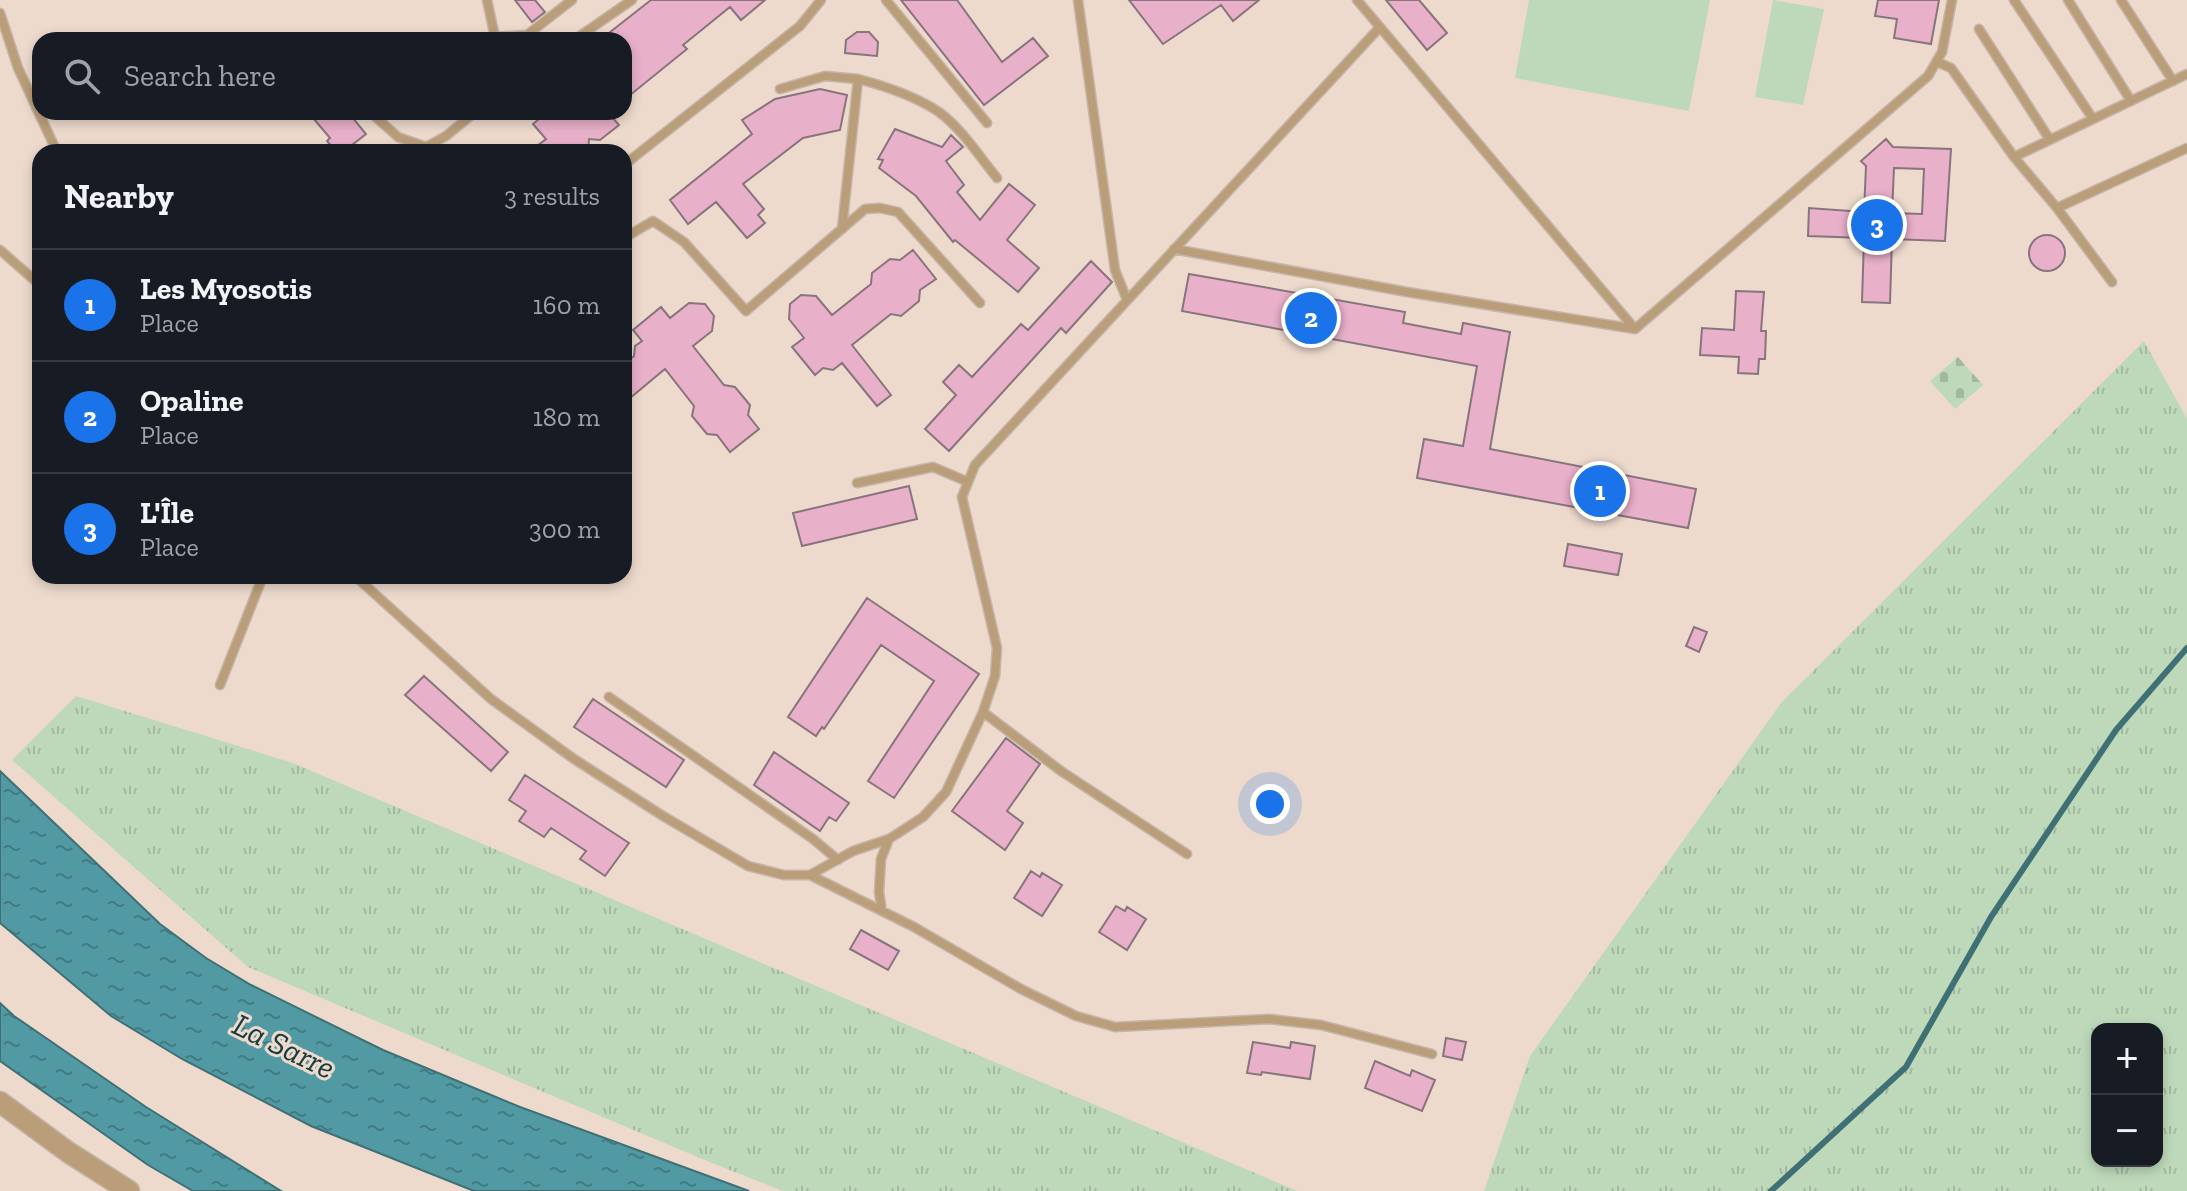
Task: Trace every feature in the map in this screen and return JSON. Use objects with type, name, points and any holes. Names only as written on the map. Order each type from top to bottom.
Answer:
[{"type":"street","points":[[0,1102],[68,1152],[129,1191]]},
{"type":"lane","points":[[487,0],[492,32]]},
{"type":"lane","points":[[531,32],[572,0]]},
{"type":"lane","points":[[586,32],[632,0]]},
{"type":"lane","points":[[632,159],[800,26],[821,0]]},
{"type":"lane","points":[[886,0],[987,123]]},
{"type":"lane","points":[[1078,0],[1115,270],[1127,300]]},
{"type":"lane","points":[[1357,0],[1635,329]]},
{"type":"lane","points":[[1174,249],[1407,292],[1635,329],[1928,76],[1942,52],[1952,0]]},
{"type":"lane","points":[[2014,0],[2093,119]]},
{"type":"lane","points":[[2068,0],[2131,101]]},
{"type":"lane","points":[[2121,0],[2173,81]]},
{"type":"lane","points":[[0,13],[18,68],[32,98]]},
{"type":"lane","points":[[810,875],[853,851],[889,839],[923,817],[946,792],[983,712],[995,676],[997,648],[965,521],[962,497],[975,465],[1380,27]]},
{"type":"lane","points":[[1979,29],[2050,140]]},
{"type":"lane","points":[[1937,62],[1951,68],[2014,157],[2112,282]]},
{"type":"lane","points":[[2014,157],[2187,74]]},
{"type":"lane","points":[[780,89],[825,76],[858,79],[891,88],[939,112],[997,178]]},
{"type":"lane","points":[[842,230],[858,79]]},
{"type":"lane","points":[[42,120],[53,144]]},
{"type":"lane","points":[[379,120],[398,137],[413,144]]},
{"type":"lane","points":[[435,144],[465,120]]},
{"type":"lane","points":[[2057,208],[2187,148]]},
{"type":"lane","points":[[632,233],[653,221],[684,242],[746,311],[865,209],[880,208],[898,212],[980,303]]},
{"type":"lane","points":[[0,250],[32,278]]},
{"type":"lane","points":[[857,483],[933,467],[968,482]]},
{"type":"lane","points":[[220,685],[260,584]]},
{"type":"lane","points":[[364,584],[491,699],[574,759],[663,816],[748,866],[784,875],[810,875],[1076,1016],[1115,1027],[1269,1019],[1321,1025],[1432,1054]]},
{"type":"lane","points":[[609,697],[813,839],[838,860]]},
{"type":"lane","points":[[983,712],[1061,771],[1187,854]]},
{"type":"lane","points":[[882,911],[879,892],[881,859],[889,839]]},
{"type":"green space","points":[[1529,0],[1710,0],[1689,111],[1515,78]]},
{"type":"green space","points":[[1773,0],[1824,9],[1803,105],[1755,97]]},
{"type":"green space","points":[[2144,341],[2187,419],[2187,1191],[1484,1191],[1530,1056],[1781,703]]},
{"type":"green space","points":[[1958,357],[1983,385],[1955,409],[1930,381]]},
{"type":"green space","points":[[76,696],[293,763],[1297,1191],[783,1191],[707,1161],[248,967],[12,760]]},
{"type":"water","name":"La Sarre","points":[[0,771],[160,924],[206,958],[251,985],[383,1050],[520,1107],[749,1191],[474,1191],[311,1126],[182,1059],[111,1016],[0,923]]},
{"type":"water","points":[[0,1003],[14,1016],[146,1107],[281,1191],[193,1191],[148,1165],[0,1061]]},
{"type":"building","points":[[515,0],[535,0],[545,12],[532,22]]},
{"type":"building","points":[[651,0],[765,0],[741,20],[730,7],[683,45],[687,49],[632,94],[632,32],[610,32]]},
{"type":"building","points":[[901,0],[957,0],[1002,62],[1033,38],[1048,56],[984,105]]},
{"type":"building","points":[[1129,0],[1259,0],[1233,21],[1221,5],[1163,44]]},
{"type":"building","points":[[1386,0],[1419,0],[1447,33],[1427,50]]},
{"type":"building","points":[[1878,0],[1939,0],[1931,44],[1894,38],[1897,19],[1875,16]]},
{"type":"building","points":[[857,32],[869,32],[878,42],[877,56],[845,53],[846,40]]},
{"type":"building","points":[[820,89],[847,95],[840,130],[803,138],[743,184],[764,209],[758,215],[765,223],[747,238],[716,202],[688,224],[670,200],[752,134],[742,120],[775,99]]},
{"type":"building","points":[[315,120],[355,120],[366,134],[353,144],[329,144],[327,141],[330,138]]},
{"type":"building","points":[[538,120],[615,120],[619,125],[600,140],[589,139],[589,144],[539,144],[546,139],[533,124]]},
{"type":"building","points":[[895,129],[942,147],[951,135],[963,147],[946,161],[964,185],[957,192],[980,220],[1009,184],[1035,205],[1007,240],[1039,268],[1018,292],[955,240],[953,242],[916,196],[879,168],[883,160],[878,159]]},
{"type":"building","points":[[1886,139],[1893,147],[1951,149],[1945,241],[1892,239],[1890,303],[1862,302],[1864,238],[1808,236],[1809,208],[1864,212],[1866,166],[1861,161]],"holes":[[[1894,168],[1924,169],[1922,214],[1892,213]]]},
{"type":"building","points":[[2047,235],[2060,240],[2065,253],[2060,266],[2047,271],[2034,266],[2029,253],[2034,240]]},
{"type":"building","points":[[913,250],[936,279],[920,290],[919,301],[901,316],[891,314],[852,345],[891,395],[877,406],[842,363],[833,370],[823,368],[815,375],[792,347],[804,338],[789,319],[790,304],[801,295],[816,296],[832,315],[871,284],[872,273],[890,259],[900,260]]},
{"type":"building","points":[[1091,261],[1112,282],[1066,333],[1061,328],[949,451],[925,429],[956,395],[943,382],[959,365],[972,377],[1021,324],[1028,330]]},
{"type":"building","points":[[1189,274],[1405,312],[1403,323],[1461,334],[1463,323],[1510,332],[1490,449],[1696,489],[1688,528],[1417,478],[1424,439],[1463,446],[1477,366],[1182,311]]},
{"type":"building","points":[[1736,291],[1764,292],[1761,331],[1766,331],[1765,359],[1759,359],[1758,374],[1738,373],[1739,357],[1700,355],[1702,328],[1734,330]]},
{"type":"building","points":[[689,303],[705,304],[714,316],[712,331],[693,346],[724,385],[735,387],[750,405],[748,415],[759,429],[730,452],[717,435],[707,434],[692,416],[694,406],[665,369],[632,396],[632,358],[635,346],[642,341],[633,330],[661,307],[670,318]]},
{"type":"building","points":[[909,486],[917,519],[802,546],[793,513]]},
{"type":"building","points":[[1568,544],[1622,554],[1618,575],[1564,566]]},
{"type":"building","points":[[867,598],[979,674],[894,798],[868,781],[934,681],[881,645],[824,729],[822,727],[816,736],[788,717]]},
{"type":"building","points":[[1694,627],[1707,632],[1699,652],[1686,646]]},
{"type":"building","points":[[424,676],[508,752],[491,771],[405,695]]},
{"type":"building","points":[[593,699],[684,760],[666,787],[574,727]]},
{"type":"building","points":[[1006,738],[1040,764],[1007,811],[1023,823],[1005,850],[952,811]]},
{"type":"building","points":[[774,752],[849,803],[836,821],[829,817],[820,831],[754,785]]},
{"type":"building","points":[[525,775],[629,843],[605,876],[580,859],[586,851],[551,828],[544,837],[519,821],[526,811],[509,800]]},
{"type":"building","points":[[1031,871],[1040,877],[1042,873],[1062,885],[1042,916],[1014,898]]},
{"type":"building","points":[[1116,906],[1125,911],[1127,907],[1146,919],[1127,950],[1099,932]]},
{"type":"building","points":[[861,930],[899,951],[888,970],[850,949]]},
{"type":"building","points":[[1446,1038],[1466,1042],[1462,1060],[1443,1056]]},
{"type":"building","points":[[1253,1042],[1290,1048],[1291,1042],[1315,1046],[1310,1079],[1262,1072],[1261,1075],[1247,1073]]},
{"type":"building","points":[[1375,1061],[1410,1076],[1412,1070],[1435,1080],[1422,1111],[1365,1088]]},
{"type":"waterway","points":[[1771,1191],[1906,1067],[1991,917],[2116,730],[2187,648]]},
{"type":"place","name":"L'Île","points":[[1877,225]]},
{"type":"place","name":"Opaline","points":[[1311,318]]},
{"type":"place","name":"Les Myosotis","points":[[1600,491]]}]
